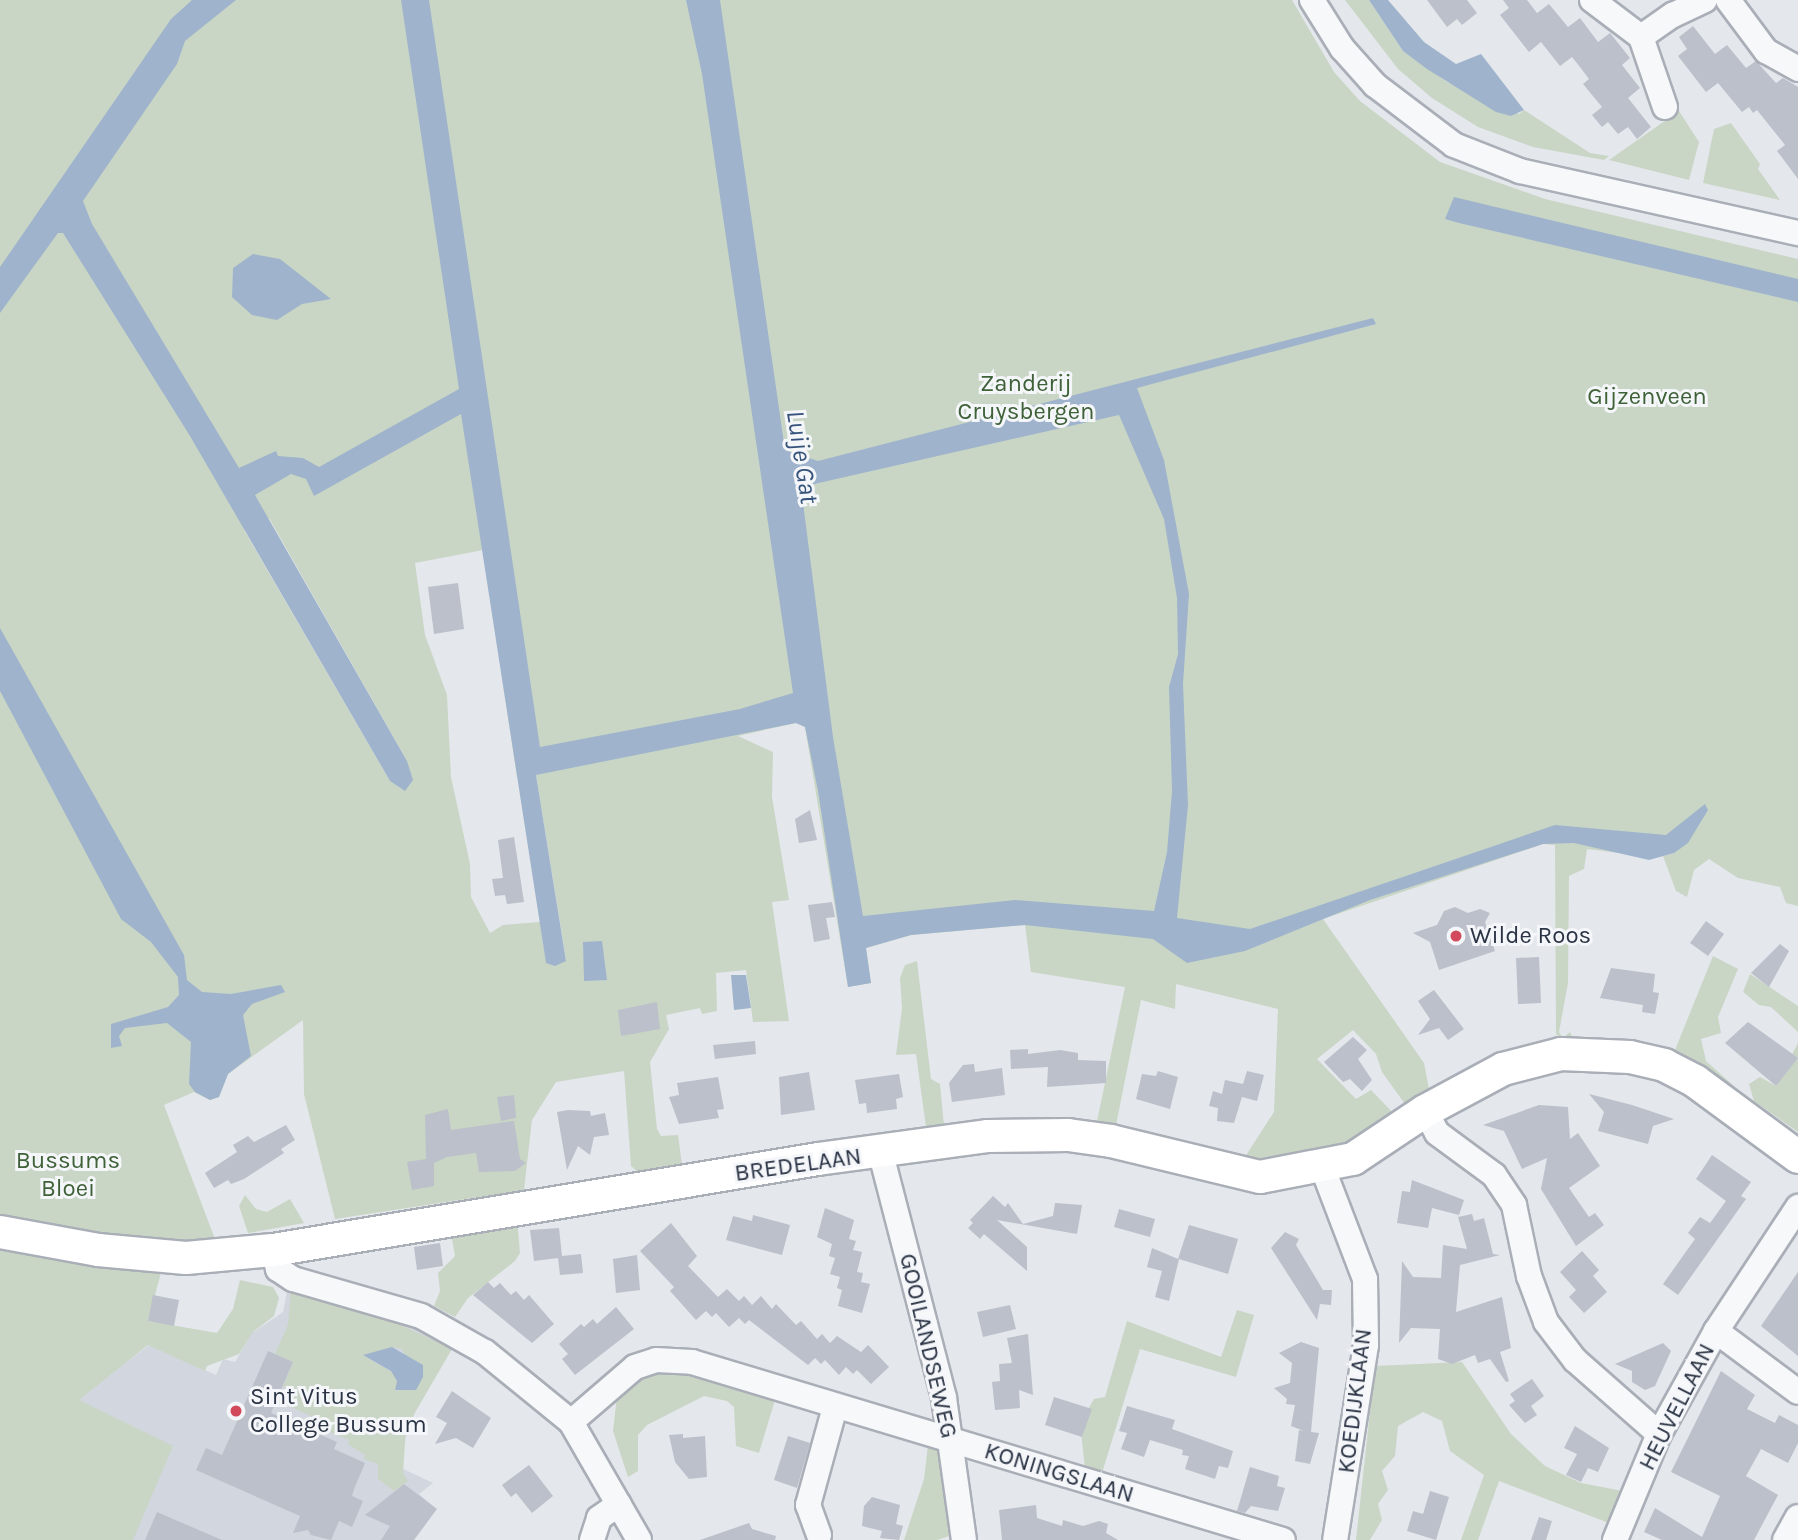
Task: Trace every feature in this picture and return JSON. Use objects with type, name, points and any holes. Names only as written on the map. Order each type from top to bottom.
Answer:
[{"type":"main road","points":[[1323,1169],[1353,1159],[1425,1111],[1503,1069],[1543,1056],[1630,1057],[1664,1065],[1695,1081],[1798,1157]]},
{"type":"main road","name":"BREDELAAN","points":[[0,1232],[98,1250],[187,1258],[273,1250],[818,1159],[881,1154],[988,1136],[1068,1135],[1111,1141],[1260,1177],[1323,1169]]},
{"type":"street","points":[[1312,0],[1342,48],[1375,85],[1454,145],[1520,171],[1798,233]]},
{"type":"street","points":[[1592,0],[1641,37],[1664,107]]},
{"type":"street","points":[[1641,37],[1673,15],[1705,0]]},
{"type":"street","points":[[1728,0],[1766,51],[1798,69]]},
{"type":"street","points":[[1425,1111],[1437,1133],[1494,1175],[1514,1205],[1529,1276],[1546,1322],[1574,1360],[1659,1434]]},
{"type":"street","name":"GOOILANDSEWEG","points":[[881,1154],[952,1441],[964,1540]]},
{"type":"street","name":"KOEDIJKLAAN","points":[[1323,1169],[1365,1279],[1366,1345],[1335,1540]]},
{"type":"street","points":[[1716,1331],[1798,1207]]},
{"type":"street","points":[[273,1250],[278,1269],[293,1279],[421,1316],[474,1346],[571,1422],[639,1540]]},
{"type":"street","name":"HEUVELLAAN","points":[[1615,1540],[1659,1434],[1716,1331],[1798,1392]]},
{"type":"street","name":"KONINGSLAAN","points":[[571,1422],[635,1367],[656,1360],[692,1362],[1283,1540]]},
{"type":"street","points":[[819,1535],[808,1505],[835,1407]]},
{"type":"street","points":[[592,1540],[599,1518],[619,1504]]},
{"type":"street","points":[[1785,1540],[1798,1517]]},
{"type":"shaded area","name":"Sint Vitus College Bussum","points":[[287,1291],[444,1336],[395,1465],[433,1483],[419,1494],[435,1508],[408,1540],[0,1540],[0,1459],[149,1345],[216,1375],[223,1359],[235,1362],[252,1333],[283,1312]]},
{"type":"green space","name":"Zanderij Cruysbergen","points":[[0,0],[1292,0],[1334,72],[1360,101],[1440,162],[1545,199],[1798,259],[1798,906],[1786,903],[1780,887],[1738,878],[1709,859],[1694,870],[1687,897],[1676,891],[1663,856],[1674,853],[1664,847],[1619,853],[1587,849],[1584,869],[1569,876],[1568,983],[1559,1032],[1563,1038],[1570,1032],[1574,1041],[1567,1043],[1556,1034],[1555,845],[1543,844],[1323,919],[1424,1063],[1429,1089],[1405,1104],[1382,1072],[1376,1054],[1353,1030],[1317,1059],[1356,1099],[1371,1090],[1395,1115],[1355,1144],[1291,1164],[1243,1160],[1274,1112],[1278,1009],[1176,984],[1175,1009],[1141,1000],[1115,1130],[1096,1126],[1125,987],[1031,972],[1025,925],[911,935],[866,948],[871,983],[848,987],[805,727],[796,723],[738,736],[773,752],[772,797],[789,900],[772,902],[789,1021],[753,1022],[746,970],[716,973],[717,1011],[702,1014],[700,1008],[666,1015],[669,1029],[650,1062],[657,1129],[661,1136],[678,1135],[682,1165],[638,1172],[631,1166],[624,1071],[556,1082],[532,1120],[524,1190],[335,1219],[304,1094],[303,1020],[228,1074],[219,1097],[210,1100],[194,1092],[164,1105],[215,1239],[198,1242],[162,1269],[148,1321],[217,1333],[233,1309],[240,1280],[273,1287],[279,1298],[274,1316],[253,1332],[239,1354],[207,1366],[205,1371],[148,1345],[79,1400],[173,1446],[133,1540],[0,1540]],"holes":[[[269,518],[407,761],[406,790],[390,781],[244,530]],[[483,550],[517,777],[536,775],[566,960],[546,962],[540,922],[503,925],[490,933],[471,897],[470,864],[451,777],[447,695],[425,635],[415,563]]]},
{"type":"green space","points":[[1345,0],[1369,0],[1403,51],[1447,82],[1519,114],[1524,110],[1590,153],[1609,156],[1604,160],[1533,147],[1478,127],[1432,98],[1398,69]]},
{"type":"green space","points":[[1679,111],[1699,142],[1689,180],[1609,160]]},
{"type":"green space","points":[[1731,123],[1760,164],[1758,169],[1780,200],[1703,183],[1714,129]]},
{"type":"green space","points":[[1713,956],[1738,969],[1718,1017],[1721,1033],[1701,1039],[1706,1061],[1735,1087],[1685,1062],[1675,1050]]},
{"type":"green space","points":[[917,961],[931,1079],[940,1084],[944,1126],[926,1127],[916,1054],[896,1055],[902,1008],[900,978],[905,965]]},
{"type":"green space","points":[[1750,974],[1798,1006],[1798,1032],[1771,1007],[1759,1005],[1743,992]]},
{"type":"green space","points":[[1798,1043],[1798,1132],[1754,1101],[1749,1084],[1760,1077],[1776,1086]]},
{"type":"green space","points":[[245,1195],[256,1209],[267,1212],[290,1199],[304,1223],[248,1233],[239,1206]]},
{"type":"green space","points":[[517,1218],[520,1253],[515,1261],[468,1298],[455,1317],[434,1306],[440,1291],[438,1273],[455,1256],[450,1227]]},
{"type":"green space","points":[[291,1290],[386,1318],[452,1349],[406,1428],[403,1473],[408,1481],[394,1491],[378,1479],[378,1464],[364,1459],[365,1455],[348,1444],[349,1440],[325,1430],[328,1424],[277,1400],[286,1400],[291,1391],[283,1387],[293,1362],[275,1354],[288,1325]],"holes":[[[392,1347],[402,1349],[417,1385],[396,1391],[397,1381],[391,1371],[367,1358]]]},
{"type":"green space","points":[[1237,1310],[1254,1315],[1236,1377],[1140,1349],[1102,1473],[1085,1468],[1080,1423],[1094,1399],[1105,1397],[1127,1321],[1221,1357]]},
{"type":"green space","points":[[1462,1362],[1511,1434],[1545,1466],[1581,1483],[1628,1492],[1614,1525],[1499,1481],[1478,1540],[1461,1540],[1484,1475],[1450,1451],[1442,1421],[1423,1412],[1398,1426],[1395,1456],[1382,1471],[1388,1490],[1378,1504],[1382,1520],[1370,1540],[1356,1540],[1375,1366]]},
{"type":"green space","points":[[663,1369],[775,1400],[759,1453],[736,1446],[734,1407],[727,1401],[704,1396],[647,1425],[638,1435],[638,1471],[628,1477],[613,1431],[617,1396],[632,1379]]},
{"type":"green space","points":[[928,1445],[943,1453],[959,1533],[937,1540],[904,1540],[924,1479]]},
{"type":"water","name":"Luije Gat","points":[[192,0],[236,0],[185,41],[177,64],[83,201],[92,224],[239,468],[276,451],[278,456],[303,458],[319,467],[459,389],[401,0],[429,0],[540,747],[740,709],[793,693],[702,74],[686,0],[720,0],[785,450],[818,461],[1373,318],[1376,324],[1137,388],[1164,460],[1189,594],[1183,684],[1188,805],[1177,918],[1250,929],[1555,825],[1666,835],[1705,804],[1708,810],[1688,843],[1674,853],[1649,860],[1574,843],[1543,844],[1370,900],[1245,951],[1187,963],[1153,939],[1025,925],[911,935],[866,948],[871,983],[848,987],[818,791],[805,727],[796,723],[536,775],[566,961],[555,966],[546,963],[461,414],[314,496],[306,479],[291,474],[255,495],[407,761],[413,780],[405,791],[390,781],[190,436],[63,233],[58,233],[0,313],[0,267],[171,19]],"holes":[[[1119,415],[1164,519],[1177,598],[1178,654],[1169,687],[1172,791],[1167,852],[1154,911],[1015,900],[863,916],[833,737],[801,487]]]},
{"type":"water","points":[[1369,0],[1388,0],[1424,42],[1456,64],[1481,54],[1524,110],[1511,116],[1496,112],[1427,69],[1403,51]]},
{"type":"water","points":[[1454,197],[1798,279],[1798,302],[1445,219]]},
{"type":"water","points":[[253,254],[280,259],[331,299],[302,304],[277,320],[252,315],[232,297],[233,268]]},
{"type":"water","points":[[0,628],[184,955],[187,980],[202,992],[231,994],[281,985],[285,992],[252,1004],[243,1015],[251,1056],[228,1074],[219,1097],[210,1100],[195,1092],[189,1084],[191,1042],[167,1023],[125,1028],[119,1036],[122,1046],[111,1048],[111,1024],[168,1007],[179,995],[178,977],[151,942],[121,919],[0,691]]},
{"type":"water","points":[[602,941],[607,980],[584,981],[583,942]]},
{"type":"water","points":[[731,975],[746,975],[751,1008],[734,1010]]},
{"type":"water","points":[[392,1347],[423,1365],[423,1377],[416,1390],[395,1390],[397,1381],[391,1371],[363,1355]]},
{"type":"building","points":[[1427,0],[1467,0],[1477,13],[1462,25],[1457,19],[1447,27]]},
{"type":"building","points":[[1503,0],[1527,0],[1537,13],[1549,4],[1568,27],[1580,18],[1598,42],[1610,33],[1630,58],[1622,65],[1640,88],[1628,98],[1651,127],[1637,139],[1628,127],[1618,134],[1608,122],[1602,127],[1592,115],[1602,107],[1583,84],[1589,79],[1580,67],[1572,57],[1560,66],[1541,42],[1529,52],[1500,15],[1509,8]]},
{"type":"building","points":[[1693,26],[1715,54],[1727,45],[1746,68],[1756,61],[1776,83],[1783,78],[1798,87],[1798,179],[1777,151],[1785,145],[1757,110],[1753,113],[1749,107],[1742,112],[1718,83],[1706,92],[1678,56],[1687,49],[1679,37]]},
{"type":"building","points":[[458,583],[464,629],[434,634],[428,587]]},
{"type":"building","points":[[810,810],[817,840],[799,843],[795,819]]},
{"type":"building","points":[[514,837],[524,902],[507,904],[505,895],[495,896],[492,879],[503,878],[498,840]]},
{"type":"building","points":[[832,902],[835,917],[826,918],[830,939],[814,942],[808,905]]},
{"type":"building","name":"Wilde Roos","points":[[1455,907],[1468,913],[1480,909],[1490,913],[1485,922],[1495,951],[1439,970],[1430,942],[1413,933],[1437,925],[1444,911]]},
{"type":"building","points":[[1706,921],[1724,934],[1708,956],[1690,943]]},
{"type":"building","points":[[1780,944],[1789,951],[1769,987],[1751,973]]},
{"type":"building","points":[[1539,957],[1541,1003],[1518,1004],[1516,958]]},
{"type":"building","points":[[1611,968],[1655,974],[1653,992],[1659,993],[1655,1014],[1642,1012],[1643,1005],[1600,998]]},
{"type":"building","points":[[1434,990],[1464,1029],[1448,1040],[1439,1028],[1418,1035],[1430,1019],[1418,1001]]},
{"type":"building","points":[[657,1002],[660,1029],[621,1036],[618,1010]]},
{"type":"building","points":[[1748,1022],[1798,1058],[1776,1086],[1725,1043]]},
{"type":"building","points":[[1353,1037],[1367,1050],[1358,1059],[1372,1080],[1362,1091],[1350,1079],[1343,1082],[1324,1062]]},
{"type":"building","points":[[755,1041],[756,1054],[715,1059],[713,1045]]},
{"type":"building","points":[[1028,1049],[1028,1054],[1060,1050],[1078,1053],[1078,1060],[1106,1061],[1106,1083],[1047,1087],[1048,1067],[1011,1069],[1010,1050]]},
{"type":"building","points":[[974,1064],[975,1072],[1002,1068],[1005,1095],[952,1102],[949,1083],[963,1065]]},
{"type":"building","points":[[1158,1071],[1178,1077],[1170,1109],[1136,1099],[1142,1074],[1156,1076]]},
{"type":"building","points":[[1247,1071],[1264,1075],[1257,1101],[1242,1097],[1234,1123],[1217,1121],[1218,1108],[1209,1106],[1213,1091],[1222,1094],[1225,1080],[1243,1084]]},
{"type":"building","points":[[809,1072],[815,1110],[781,1115],[779,1077]]},
{"type":"building","points":[[899,1074],[903,1097],[896,1099],[897,1109],[867,1113],[866,1103],[859,1104],[855,1080]]},
{"type":"building","points":[[718,1077],[724,1109],[717,1110],[719,1118],[679,1124],[669,1097],[679,1095],[677,1083]]},
{"type":"building","points":[[1589,1094],[1674,1119],[1653,1126],[1648,1144],[1598,1131],[1604,1112]]},
{"type":"building","points":[[514,1095],[516,1118],[501,1121],[497,1097]]},
{"type":"building","points":[[1539,1105],[1568,1107],[1570,1139],[1578,1133],[1600,1166],[1569,1188],[1589,1217],[1595,1213],[1604,1225],[1576,1246],[1541,1189],[1547,1158],[1522,1169],[1504,1131],[1483,1125]]},
{"type":"building","points":[[448,1109],[451,1130],[514,1121],[520,1159],[526,1163],[515,1171],[479,1172],[476,1153],[447,1157],[434,1163],[434,1186],[412,1190],[407,1162],[426,1159],[425,1115]]},
{"type":"building","points":[[590,1111],[591,1116],[605,1113],[609,1135],[594,1137],[590,1155],[578,1146],[567,1170],[557,1112]]},
{"type":"building","points":[[286,1125],[295,1140],[281,1149],[284,1153],[244,1179],[231,1184],[228,1180],[214,1188],[205,1173],[237,1152],[233,1145],[248,1136],[254,1142]]},
{"type":"building","points":[[1712,1155],[1751,1182],[1741,1196],[1746,1199],[1678,1295],[1663,1284],[1695,1239],[1688,1233],[1700,1217],[1710,1223],[1726,1201],[1696,1179]]},
{"type":"building","points":[[1412,1180],[1464,1200],[1459,1215],[1432,1208],[1428,1228],[1397,1223],[1402,1191],[1410,1192]]},
{"type":"building","points":[[993,1196],[1005,1207],[1008,1203],[1023,1224],[1053,1216],[1055,1203],[1082,1205],[1077,1234],[997,1220],[1027,1247],[1027,1271],[984,1234],[980,1239],[968,1228],[973,1223],[970,1220]]},
{"type":"building","points":[[825,1208],[854,1220],[849,1239],[856,1241],[853,1250],[862,1252],[857,1272],[863,1273],[861,1282],[870,1284],[862,1313],[838,1306],[842,1290],[837,1288],[840,1277],[830,1274],[835,1258],[829,1256],[832,1244],[817,1237]]},
{"type":"building","points":[[1119,1209],[1155,1219],[1150,1237],[1114,1227]]},
{"type":"building","points":[[1472,1214],[1474,1221],[1484,1218],[1493,1254],[1500,1255],[1460,1265],[1456,1312],[1502,1297],[1511,1348],[1500,1352],[1509,1381],[1506,1382],[1490,1359],[1478,1363],[1475,1355],[1452,1364],[1438,1359],[1440,1329],[1411,1328],[1399,1343],[1402,1261],[1413,1277],[1441,1278],[1443,1245],[1467,1249],[1458,1217]]},
{"type":"building","points":[[753,1215],[790,1225],[782,1255],[726,1240],[733,1216],[752,1221]]},
{"type":"building","points":[[671,1223],[697,1256],[688,1266],[718,1297],[727,1289],[739,1301],[744,1296],[752,1305],[761,1296],[772,1309],[776,1304],[796,1325],[801,1321],[817,1339],[822,1334],[830,1343],[837,1336],[861,1352],[868,1345],[889,1367],[871,1384],[857,1370],[853,1374],[846,1367],[839,1375],[825,1360],[821,1364],[815,1358],[808,1365],[749,1320],[745,1324],[739,1318],[729,1327],[716,1313],[712,1317],[706,1311],[696,1320],[670,1291],[674,1287],[640,1251]]},
{"type":"building","points":[[1189,1225],[1238,1239],[1228,1274],[1179,1259],[1169,1301],[1155,1297],[1162,1271],[1147,1267],[1152,1248],[1178,1259]]},
{"type":"building","points":[[559,1228],[562,1256],[581,1254],[583,1273],[560,1275],[558,1258],[534,1261],[530,1230]]},
{"type":"building","points":[[1285,1232],[1299,1239],[1296,1245],[1323,1290],[1332,1290],[1331,1305],[1320,1304],[1317,1320],[1271,1248]]},
{"type":"building","points":[[440,1243],[443,1266],[417,1270],[414,1247]]},
{"type":"building","points":[[1582,1251],[1599,1270],[1593,1276],[1607,1292],[1584,1313],[1569,1297],[1576,1290],[1560,1272]]},
{"type":"building","points":[[637,1255],[640,1290],[616,1293],[613,1259]]},
{"type":"building","points":[[1798,1272],[1798,1356],[1761,1326]]},
{"type":"building","points":[[488,1282],[494,1288],[500,1283],[511,1295],[516,1291],[524,1300],[529,1295],[554,1324],[532,1343],[473,1295]]},
{"type":"building","points":[[153,1295],[179,1300],[174,1326],[148,1321]]},
{"type":"building","points":[[1010,1305],[1016,1329],[983,1337],[977,1312]]},
{"type":"building","points":[[616,1307],[634,1329],[575,1375],[562,1359],[568,1354],[559,1344],[581,1324],[584,1327],[593,1319],[597,1324]]},
{"type":"building","points":[[1028,1334],[1033,1395],[1019,1390],[1020,1408],[995,1410],[992,1382],[1000,1381],[999,1364],[1012,1363],[1007,1338]]},
{"type":"building","points":[[1301,1342],[1319,1348],[1311,1432],[1319,1433],[1310,1464],[1295,1461],[1299,1430],[1304,1431],[1291,1426],[1295,1405],[1286,1404],[1287,1399],[1274,1388],[1290,1383],[1292,1363],[1279,1353]]},
{"type":"building","points":[[1663,1343],[1671,1351],[1655,1386],[1645,1390],[1632,1382],[1632,1371],[1615,1364]]},
{"type":"building","points":[[268,1351],[293,1362],[271,1413],[337,1442],[334,1449],[365,1463],[352,1496],[363,1501],[352,1527],[339,1521],[331,1540],[311,1535],[308,1530],[293,1533],[300,1516],[196,1470],[206,1448],[222,1455]]},
{"type":"building","points":[[1721,1371],[1755,1395],[1747,1409],[1775,1423],[1779,1415],[1798,1425],[1798,1443],[1788,1463],[1761,1449],[1746,1476],[1778,1495],[1754,1540],[1662,1540],[1644,1532],[1655,1508],[1702,1537],[1720,1496],[1671,1472]]},
{"type":"building","points":[[1532,1379],[1544,1396],[1531,1406],[1537,1415],[1525,1423],[1509,1405],[1515,1401],[1510,1394]]},
{"type":"building","points":[[452,1391],[491,1418],[473,1448],[456,1438],[435,1444],[447,1423],[436,1417]]},
{"type":"building","points":[[1054,1397],[1092,1409],[1082,1437],[1045,1425]]},
{"type":"building","points":[[1127,1406],[1175,1420],[1172,1429],[1233,1451],[1228,1468],[1219,1466],[1215,1479],[1185,1469],[1189,1456],[1182,1455],[1183,1450],[1150,1440],[1144,1457],[1121,1449],[1127,1433],[1119,1431]]},
{"type":"building","points":[[1575,1426],[1609,1448],[1598,1472],[1588,1468],[1581,1482],[1566,1475],[1577,1454],[1564,1448]]},
{"type":"building","points":[[683,1434],[683,1438],[705,1436],[707,1477],[689,1479],[675,1462],[669,1435]]},
{"type":"building","points":[[788,1436],[810,1443],[797,1488],[774,1480]]},
{"type":"building","points":[[529,1465],[553,1496],[532,1513],[516,1493],[511,1497],[502,1485]]},
{"type":"building","points":[[1250,1467],[1279,1476],[1277,1486],[1285,1488],[1278,1511],[1251,1506],[1245,1513],[1237,1511]]},
{"type":"building","points":[[404,1484],[437,1509],[414,1540],[381,1540],[390,1526],[365,1515]]},
{"type":"building","points":[[1430,1491],[1449,1497],[1436,1540],[1407,1531],[1413,1511],[1423,1514]]},
{"type":"building","points":[[872,1497],[900,1505],[896,1524],[903,1526],[899,1540],[880,1538],[882,1531],[862,1526],[864,1506]]},
{"type":"building","points":[[1036,1505],[1037,1518],[1062,1526],[1063,1520],[1083,1526],[1099,1521],[1108,1524],[1106,1533],[1118,1540],[1002,1540],[999,1510]]},
{"type":"building","points":[[157,1512],[222,1540],[145,1540]]},
{"type":"building","points":[[1539,1517],[1552,1521],[1546,1540],[1531,1540]]},
{"type":"building","points":[[749,1523],[752,1529],[776,1536],[775,1540],[700,1540]]},
{"type":"place","name":"Wilde Roos","points":[[1456,936]]},
{"type":"place","name":"Sint Vitus College Bussum","points":[[236,1411]]},
{"type":"park label","name":"Gijzenveen","points":[[1647,397]]},
{"type":"park label","name":"Bussums Bloei","points":[[68,1175]]}]
